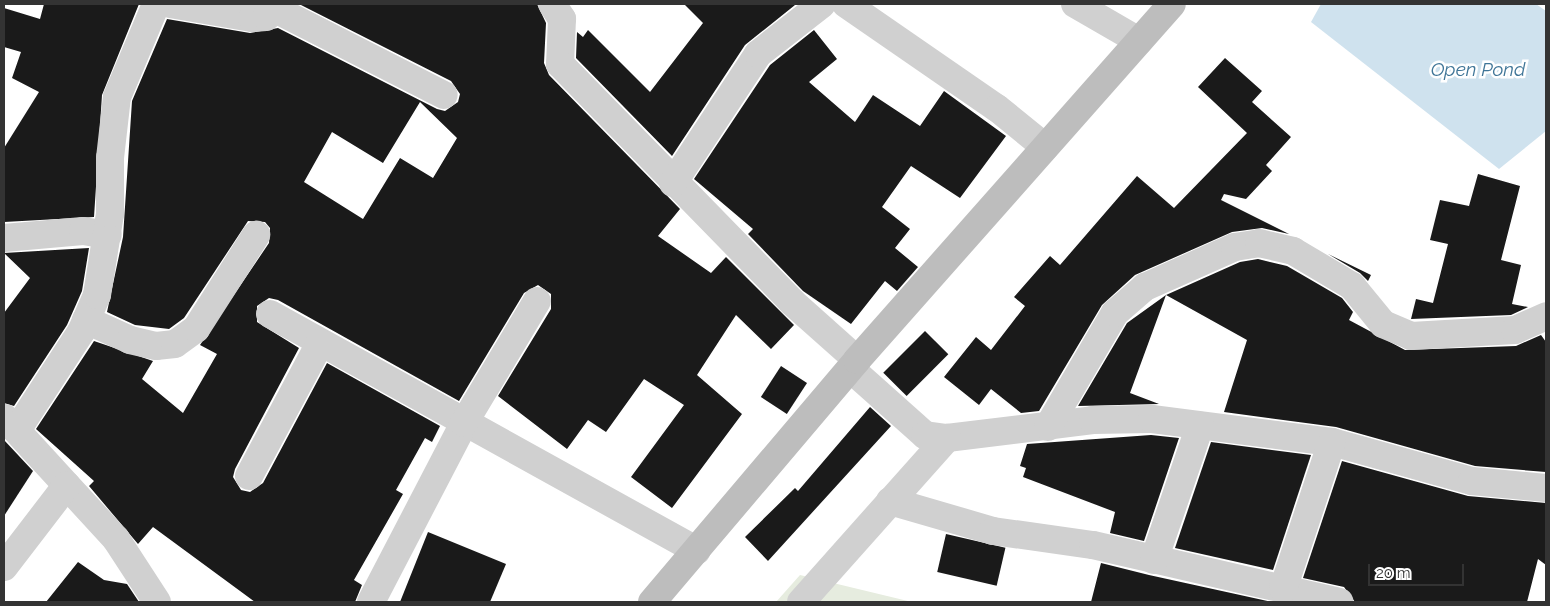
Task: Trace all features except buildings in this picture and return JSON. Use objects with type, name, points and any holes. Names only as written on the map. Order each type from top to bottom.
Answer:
[{"type":"street","points":[[156,4],[117,97],[108,235],[97,295],[86,320],[10,424],[116,539],[157,602]]},
{"type":"street","points":[[170,4],[252,18],[266,17],[281,7],[444,94]]},
{"type":"street","points":[[551,4],[562,19],[560,64],[673,183],[855,365],[926,432],[1048,427],[1152,419],[1332,442],[1472,481],[1546,488]]},
{"type":"street","points":[[673,183],[758,54],[822,4]]},
{"type":"street","points":[[846,4],[997,108],[1045,147]]},
{"type":"street","points":[[1075,4],[1139,41]]},
{"type":"street","points":[[652,602],[855,365],[1172,4]]},
{"type":"street","points":[[4,238],[83,231],[108,235]]},
{"type":"street","points":[[86,320],[130,340],[156,346],[175,344],[196,329],[256,235]]},
{"type":"street","points":[[1048,427],[1115,313],[1145,287],[1235,247],[1259,243],[1293,251],[1352,286],[1383,324],[1411,336],[1515,330],[1546,316]]},
{"type":"street","points":[[371,602],[464,423],[537,301]]},
{"type":"street","points":[[270,314],[697,551]]},
{"type":"street","points":[[249,476],[320,343]]},
{"type":"street","points":[[1154,560],[1200,426]]},
{"type":"street","points":[[801,602],[890,501],[926,432]]},
{"type":"street","points":[[1283,589],[1332,442]]},
{"type":"street","points":[[4,567],[67,486]]},
{"type":"street","points":[[890,501],[993,531],[1093,545],[1340,602]]},
{"type":"shaded area","points":[[800,575],[912,602],[776,602]]},
{"type":"water","name":"Open Pond","points":[[1321,4],[1536,4],[1546,11],[1546,131],[1499,169],[1311,22]]}]
